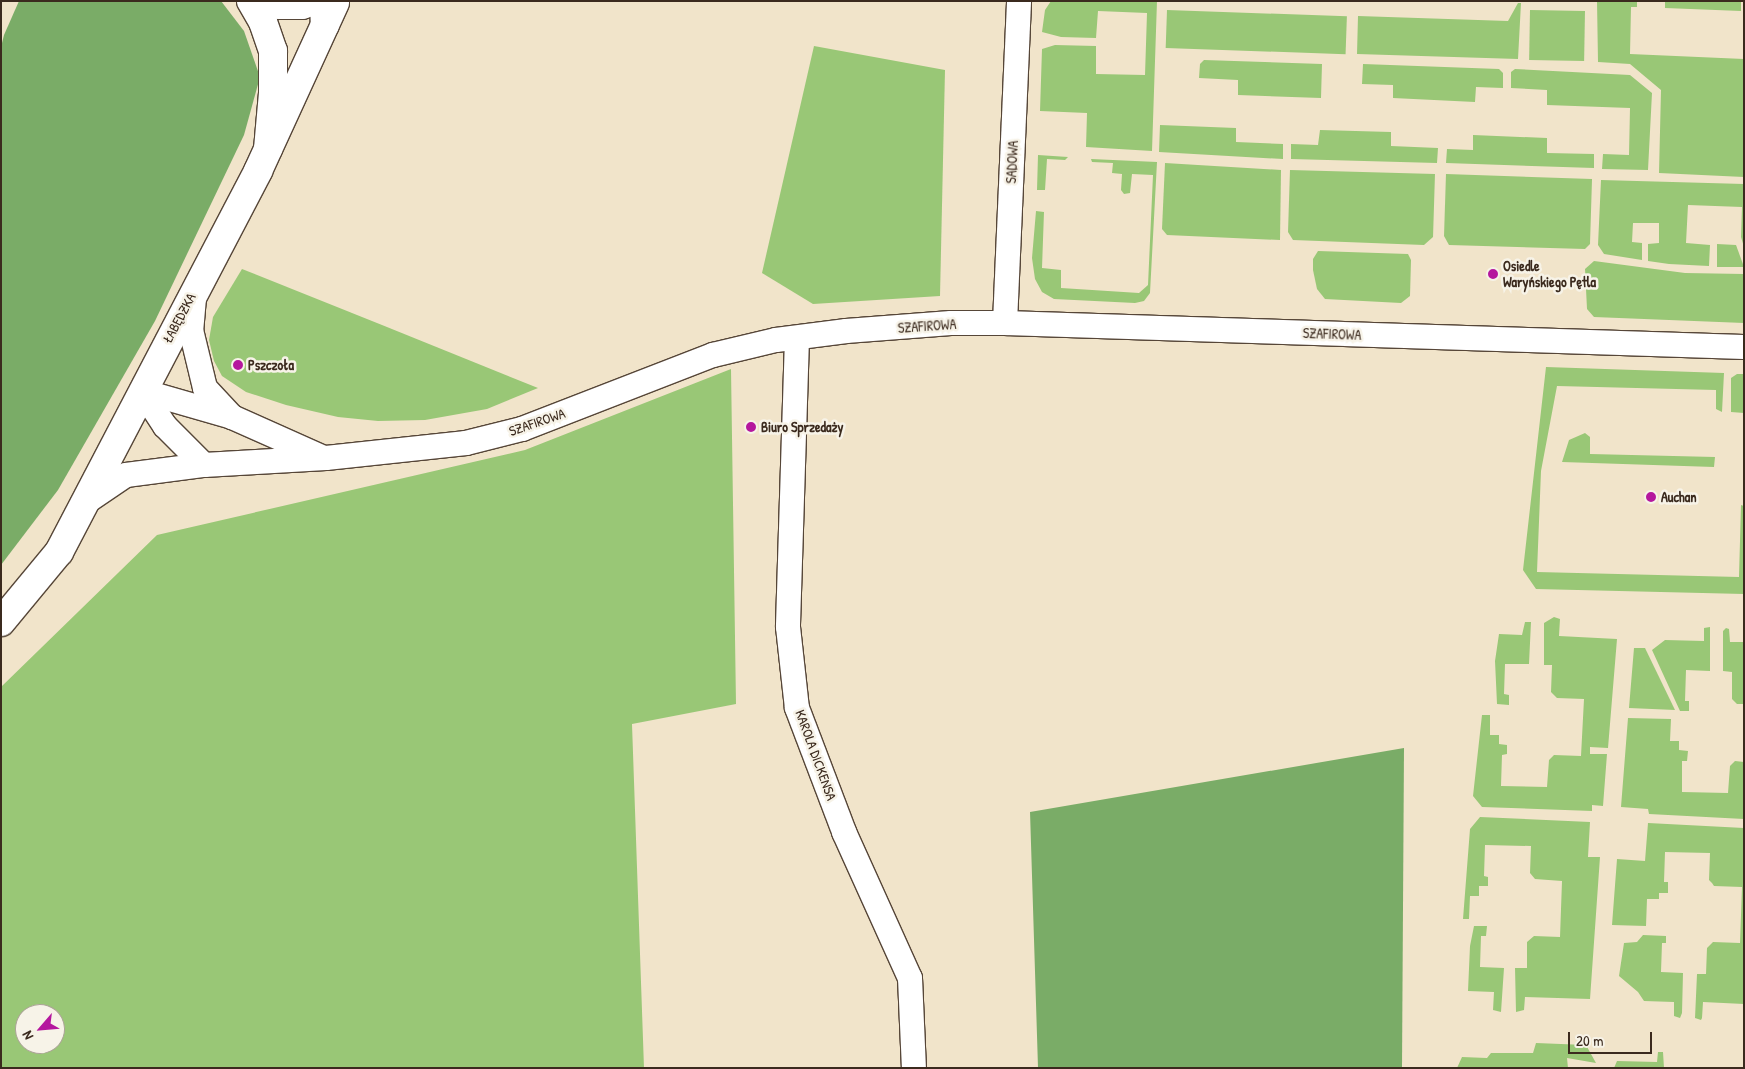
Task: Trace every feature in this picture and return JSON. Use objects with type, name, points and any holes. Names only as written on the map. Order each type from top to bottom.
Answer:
[{"type":"street","points":[[251,1],[263,22],[273,51],[273,94],[268,149]]},
{"type":"street","points":[[267,1],[279,5],[302,4],[325,7]]},
{"type":"street","name":"SADOWA","points":[[1005,323],[1019,1]]},
{"type":"street","name":"ŁABĘDZKA","points":[[1,622],[59,552],[86,502],[268,149],[325,7]]},
{"type":"street","points":[[196,287],[191,330],[206,388],[232,417]]},
{"type":"street","name":"SZAFIROWA","points":[[142,391],[232,417],[326,458],[466,443],[513,432],[712,354],[846,331],[951,323],[1005,323],[1744,347]]},
{"type":"street","name":"KAROLA DICKENSA","points":[[797,338],[788,627],[797,708],[844,832],[910,978],[914,1068]]},
{"type":"street","points":[[142,391],[164,426],[204,465]]},
{"type":"street","points":[[86,502],[126,475],[204,465],[326,458]]},
{"type":"green space","points":[[19,1],[221,1],[244,31],[260,77],[244,135],[155,321],[58,490],[1,565],[1,47],[4,35]]},
{"type":"green space","points":[[1051,1],[1157,1],[1152,151],[1086,147],[1087,113],[1040,111],[1042,49],[1055,45],[1096,46],[1096,74],[1145,75],[1147,13],[1098,11],[1096,38],[1061,37],[1042,32],[1045,10]]},
{"type":"green space","points":[[1597,1],[1637,1],[1637,7],[1631,7],[1630,54],[1744,59],[1744,177],[1659,173],[1661,90],[1630,64],[1598,62]]},
{"type":"green space","points":[[1665,1],[1741,1],[1741,11],[1665,8]]},
{"type":"green space","points":[[1518,3],[1521,3],[1518,59],[1357,54],[1358,16],[1508,21]]},
{"type":"green space","points":[[1167,10],[1347,16],[1346,54],[1166,48]]},
{"type":"green space","points":[[1530,10],[1585,11],[1584,61],[1529,60]]},
{"type":"green space","points":[[814,46],[945,70],[940,296],[813,304],[762,273]]},
{"type":"green space","points":[[1204,60],[1322,64],[1321,98],[1238,95],[1238,80],[1199,78],[1200,64]]},
{"type":"green space","points":[[1363,64],[1499,69],[1503,73],[1503,88],[1476,87],[1475,102],[1393,98],[1393,85],[1362,84]]},
{"type":"green space","points":[[1515,69],[1630,75],[1652,93],[1648,170],[1602,169],[1603,154],[1629,155],[1630,108],[1547,105],[1547,90],[1511,88],[1511,72]]},
{"type":"green space","points":[[1160,125],[1236,128],[1236,142],[1283,144],[1283,159],[1159,152]]},
{"type":"green space","points":[[1320,130],[1391,132],[1391,146],[1438,148],[1437,163],[1291,159],[1291,144],[1318,145]]},
{"type":"green space","points":[[1473,135],[1547,138],[1547,153],[1594,154],[1594,168],[1446,163],[1447,149],[1473,150]]},
{"type":"green space","points":[[1038,155],[1068,157],[1065,160],[1047,159],[1045,190],[1037,190]]},
{"type":"green space","points":[[1091,159],[1157,162],[1150,293],[1144,301],[1135,303],[1054,299],[1042,292],[1035,279],[1032,258],[1036,211],[1044,212],[1042,268],[1061,270],[1061,288],[1139,293],[1148,285],[1153,175],[1132,174],[1130,193],[1124,194],[1121,190],[1122,174],[1112,173],[1113,163],[1092,162]]},
{"type":"green space","points":[[1165,163],[1281,170],[1280,240],[1167,235],[1162,229]]},
{"type":"green space","points":[[1290,170],[1435,174],[1433,237],[1424,245],[1293,240],[1288,232]]},
{"type":"green space","points":[[1446,174],[1592,179],[1590,244],[1585,249],[1449,245],[1444,236]]},
{"type":"green space","points":[[1601,180],[1744,184],[1744,247],[1741,237],[1742,207],[1688,205],[1686,243],[1710,245],[1709,266],[1648,261],[1648,244],[1659,243],[1659,223],[1633,223],[1632,242],[1642,243],[1642,260],[1604,254],[1598,245]]},
{"type":"green space","points":[[1717,244],[1736,245],[1744,267],[1717,267]]},
{"type":"green space","points":[[1318,251],[1408,254],[1411,260],[1410,296],[1401,303],[1325,299],[1317,289],[1313,270],[1313,259]]},
{"type":"green space","points":[[1594,261],[1685,273],[1744,274],[1744,323],[1594,317],[1587,309],[1585,269]]},
{"type":"green space","points":[[242,269],[538,388],[487,409],[425,420],[378,421],[338,417],[286,405],[246,392],[222,376],[214,361],[209,340],[213,317]]},
{"type":"green space","points":[[1546,367],[1724,373],[1722,412],[1716,409],[1716,390],[1557,386],[1541,471],[1537,572],[1739,577],[1741,505],[1744,506],[1744,594],[1536,589],[1523,570]]},
{"type":"green space","points":[[731,369],[736,704],[632,724],[644,1068],[1,1068],[1,687],[157,535],[525,450]]},
{"type":"green space","points":[[1737,374],[1744,374],[1744,413],[1731,412],[1731,378]]},
{"type":"green space","points":[[1585,433],[1590,437],[1590,454],[1715,457],[1714,467],[1562,462],[1569,440]]},
{"type":"green space","points":[[1554,617],[1560,619],[1559,636],[1617,639],[1608,748],[1590,747],[1590,754],[1607,754],[1603,806],[1592,805],[1592,811],[1482,807],[1473,796],[1482,715],[1490,715],[1490,735],[1499,735],[1499,744],[1507,745],[1507,754],[1502,755],[1501,786],[1547,787],[1549,760],[1554,755],[1581,756],[1584,699],[1557,698],[1551,692],[1552,665],[1544,665],[1544,623]]},
{"type":"green space","points":[[1525,622],[1531,622],[1529,664],[1505,664],[1504,694],[1509,695],[1509,705],[1497,704],[1495,661],[1499,634],[1522,635]]},
{"type":"green space","points":[[1710,627],[1710,671],[1686,670],[1685,701],[1689,701],[1689,711],[1680,711],[1652,650],[1665,640],[1704,641],[1704,628]]},
{"type":"green space","points":[[1726,628],[1729,629],[1730,642],[1744,642],[1744,704],[1737,704],[1732,699],[1732,672],[1723,671],[1723,631]]},
{"type":"green space","points":[[1634,648],[1645,648],[1675,710],[1629,708]]},
{"type":"green space","points":[[1628,718],[1671,719],[1670,741],[1679,741],[1679,750],[1688,751],[1687,761],[1682,761],[1682,792],[1728,793],[1730,766],[1735,761],[1744,762],[1744,819],[1649,814],[1648,809],[1621,807]]},
{"type":"green space","points":[[1404,748],[1402,1068],[1038,1068],[1030,812]]},
{"type":"green space","points":[[1480,817],[1590,822],[1588,857],[1600,857],[1590,999],[1525,997],[1524,1010],[1516,1012],[1515,968],[1527,968],[1527,942],[1534,936],[1560,937],[1562,881],[1535,879],[1530,873],[1531,846],[1485,845],[1484,876],[1488,877],[1488,886],[1479,886],[1479,896],[1470,896],[1469,919],[1463,919],[1470,829]]},
{"type":"green space","points":[[1648,823],[1744,828],[1744,1004],[1703,1002],[1701,1020],[1695,1018],[1697,974],[1706,974],[1707,948],[1713,942],[1740,943],[1742,887],[1714,886],[1709,880],[1710,853],[1665,852],[1664,882],[1668,882],[1668,893],[1659,893],[1659,899],[1647,899],[1646,926],[1612,925],[1617,859],[1645,861]]},
{"type":"green space","points":[[1474,926],[1487,926],[1486,936],[1481,936],[1480,967],[1504,968],[1501,1012],[1493,1010],[1494,992],[1468,991],[1470,946]]},
{"type":"green space","points":[[1643,935],[1666,936],[1666,943],[1662,943],[1661,972],[1683,973],[1682,1013],[1680,1018],[1674,1016],[1674,1002],[1644,1001],[1638,992],[1619,976],[1624,943],[1637,942]]},
{"type":"green space","points":[[1536,1043],[1586,1045],[1596,1063],[1567,1058],[1568,1068],[1457,1068],[1462,1057],[1487,1058],[1491,1053],[1533,1053]]},
{"type":"green space","points":[[1658,1052],[1663,1052],[1664,1068],[1614,1068],[1617,1061],[1657,1062]]},
{"type":"place","name":"Osiedle Waryńskiego Pętla","points":[[1493,274]]},
{"type":"place","name":"Pszczoła","points":[[238,365]]},
{"type":"place","name":"Biuro Sprzedaży","points":[[751,427]]},
{"type":"place","name":"Auchan","points":[[1651,497]]}]
